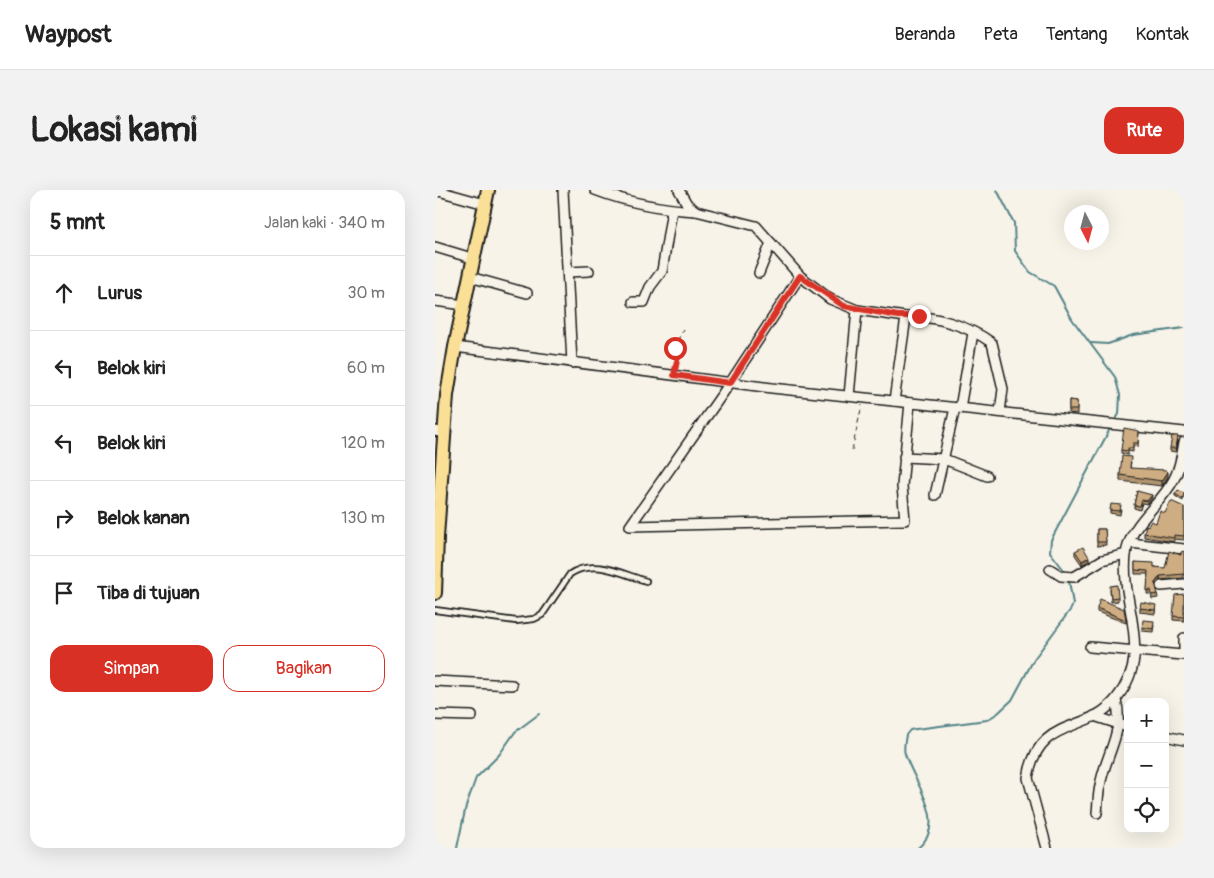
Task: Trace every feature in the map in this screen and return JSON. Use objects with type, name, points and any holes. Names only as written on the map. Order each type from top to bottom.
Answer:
[{"type":"main road","points":[[435,593],[440,432],[455,348],[488,190]]},
{"type":"street","points":[[435,190],[485,204]]},
{"type":"street","points":[[563,190],[572,363]]},
{"type":"street","points":[[595,190],[628,202],[672,210],[696,212],[751,224],[762,231],[800,276],[830,299],[857,310],[906,317],[933,318],[973,333],[993,345],[1003,389],[1000,412]]},
{"type":"street","points":[[679,190],[687,204],[696,212]]},
{"type":"street","points":[[633,302],[645,302],[650,287],[661,272],[672,210]]},
{"type":"street","points":[[759,273],[771,243]]},
{"type":"street","points":[[435,247],[475,259]]},
{"type":"street","points":[[568,272],[589,271]]},
{"type":"street","points":[[800,276],[730,383],[629,526],[905,520],[902,486],[910,403]]},
{"type":"street","points":[[470,277],[527,293]]},
{"type":"street","points":[[435,301],[464,305]]},
{"type":"street","points":[[849,396],[857,310]]},
{"type":"street","points":[[894,401],[906,317]]},
{"type":"street","points":[[935,495],[957,408],[973,333]]},
{"type":"street","points":[[455,348],[730,383],[1184,432]]},
{"type":"street","points":[[1047,848],[1028,778],[1030,767],[1039,748],[1049,737],[1070,724],[1094,716],[1115,700],[1131,672],[1136,652],[1134,619],[1127,579],[1126,554],[1129,543],[1150,509],[1174,480],[1184,442]]},
{"type":"street","points":[[904,457],[944,458],[987,476]]},
{"type":"street","points":[[1129,543],[1184,549]]},
{"type":"street","points":[[1050,568],[1061,576],[1074,577],[1102,560],[1126,554]]},
{"type":"street","points":[[1161,586],[1184,584]]},
{"type":"street","points":[[1090,647],[1183,655],[1184,638]]},
{"type":"street","points":[[435,681],[512,685]]},
{"type":"street","points":[[1097,813],[1100,786],[1123,726],[1115,700]]},
{"type":"street","points":[[435,715],[472,716]]},
{"type":"street","points":[[1094,716],[1123,726]]},
{"type":"street","points":[[1169,737],[1184,740]]},
{"type":"lane","points":[[435,610],[527,621],[542,615],[570,574],[577,569],[601,567],[646,580]]},
{"type":"path","points":[[674,375],[678,361],[676,343],[684,329]]},
{"type":"path","points":[[852,450],[863,397]]},
{"type":"building","points":[[1069,400],[1077,401],[1077,410],[1069,410]]},
{"type":"building","points":[[1124,428],[1139,431],[1138,443],[1133,443],[1133,448],[1128,448],[1128,451],[1121,450]]},
{"type":"building","points":[[1172,436],[1178,436],[1176,448],[1170,448]]},
{"type":"building","points":[[1122,456],[1131,457],[1130,468],[1166,470],[1168,472],[1162,481],[1120,475]]},
{"type":"building","points":[[1178,490],[1184,493],[1183,499],[1175,494]]},
{"type":"building","points":[[1137,491],[1152,495],[1147,501],[1142,500],[1140,506],[1134,505]]},
{"type":"building","points":[[1171,501],[1184,507],[1184,536],[1174,535],[1174,538],[1144,533],[1146,525],[1148,526],[1151,521],[1156,523],[1160,511],[1165,513]]},
{"type":"building","points":[[1111,504],[1121,505],[1120,511],[1110,510]]},
{"type":"building","points":[[1097,529],[1105,529],[1106,542],[1097,542]]},
{"type":"building","points":[[1083,547],[1089,557],[1082,561],[1075,551]]},
{"type":"building","points":[[1169,551],[1181,555],[1181,552],[1184,551],[1184,574],[1160,576],[1155,583],[1158,594],[1152,595],[1151,590],[1147,591],[1148,571],[1135,570],[1135,562],[1154,563],[1154,567],[1165,568]]},
{"type":"building","points":[[1117,585],[1118,597],[1111,598],[1110,586]]},
{"type":"building","points":[[1184,594],[1184,617],[1173,616],[1175,595]]},
{"type":"building","points":[[1100,599],[1124,609],[1126,620],[1097,608]]},
{"type":"building","points":[[1141,602],[1156,605],[1155,610],[1140,608]]},
{"type":"building","points":[[1143,620],[1154,621],[1153,629],[1142,627]]},
{"type":"waterway","points":[[997,190],[1014,223],[1015,251],[1030,272],[1054,286],[1072,319],[1115,377],[1120,395],[1119,414],[1115,421]]},
{"type":"waterway","points":[[1091,343],[1108,344],[1133,335],[1184,328]]},
{"type":"waterway","points":[[1067,574],[1050,552],[1051,540],[1111,427]]},
{"type":"waterway","points":[[918,848],[927,838],[930,827],[930,815],[927,802],[905,754],[906,735],[910,730],[987,720],[1012,700],[1034,659],[1071,609],[1073,604],[1069,581]]},
{"type":"waterway","points":[[457,848],[466,806],[476,778],[499,755],[515,732],[539,714]]},
{"type":"route","points":[[675,348],[678,361],[674,375],[730,383],[800,276],[830,299],[844,306],[857,310],[898,316],[919,316]]}]
